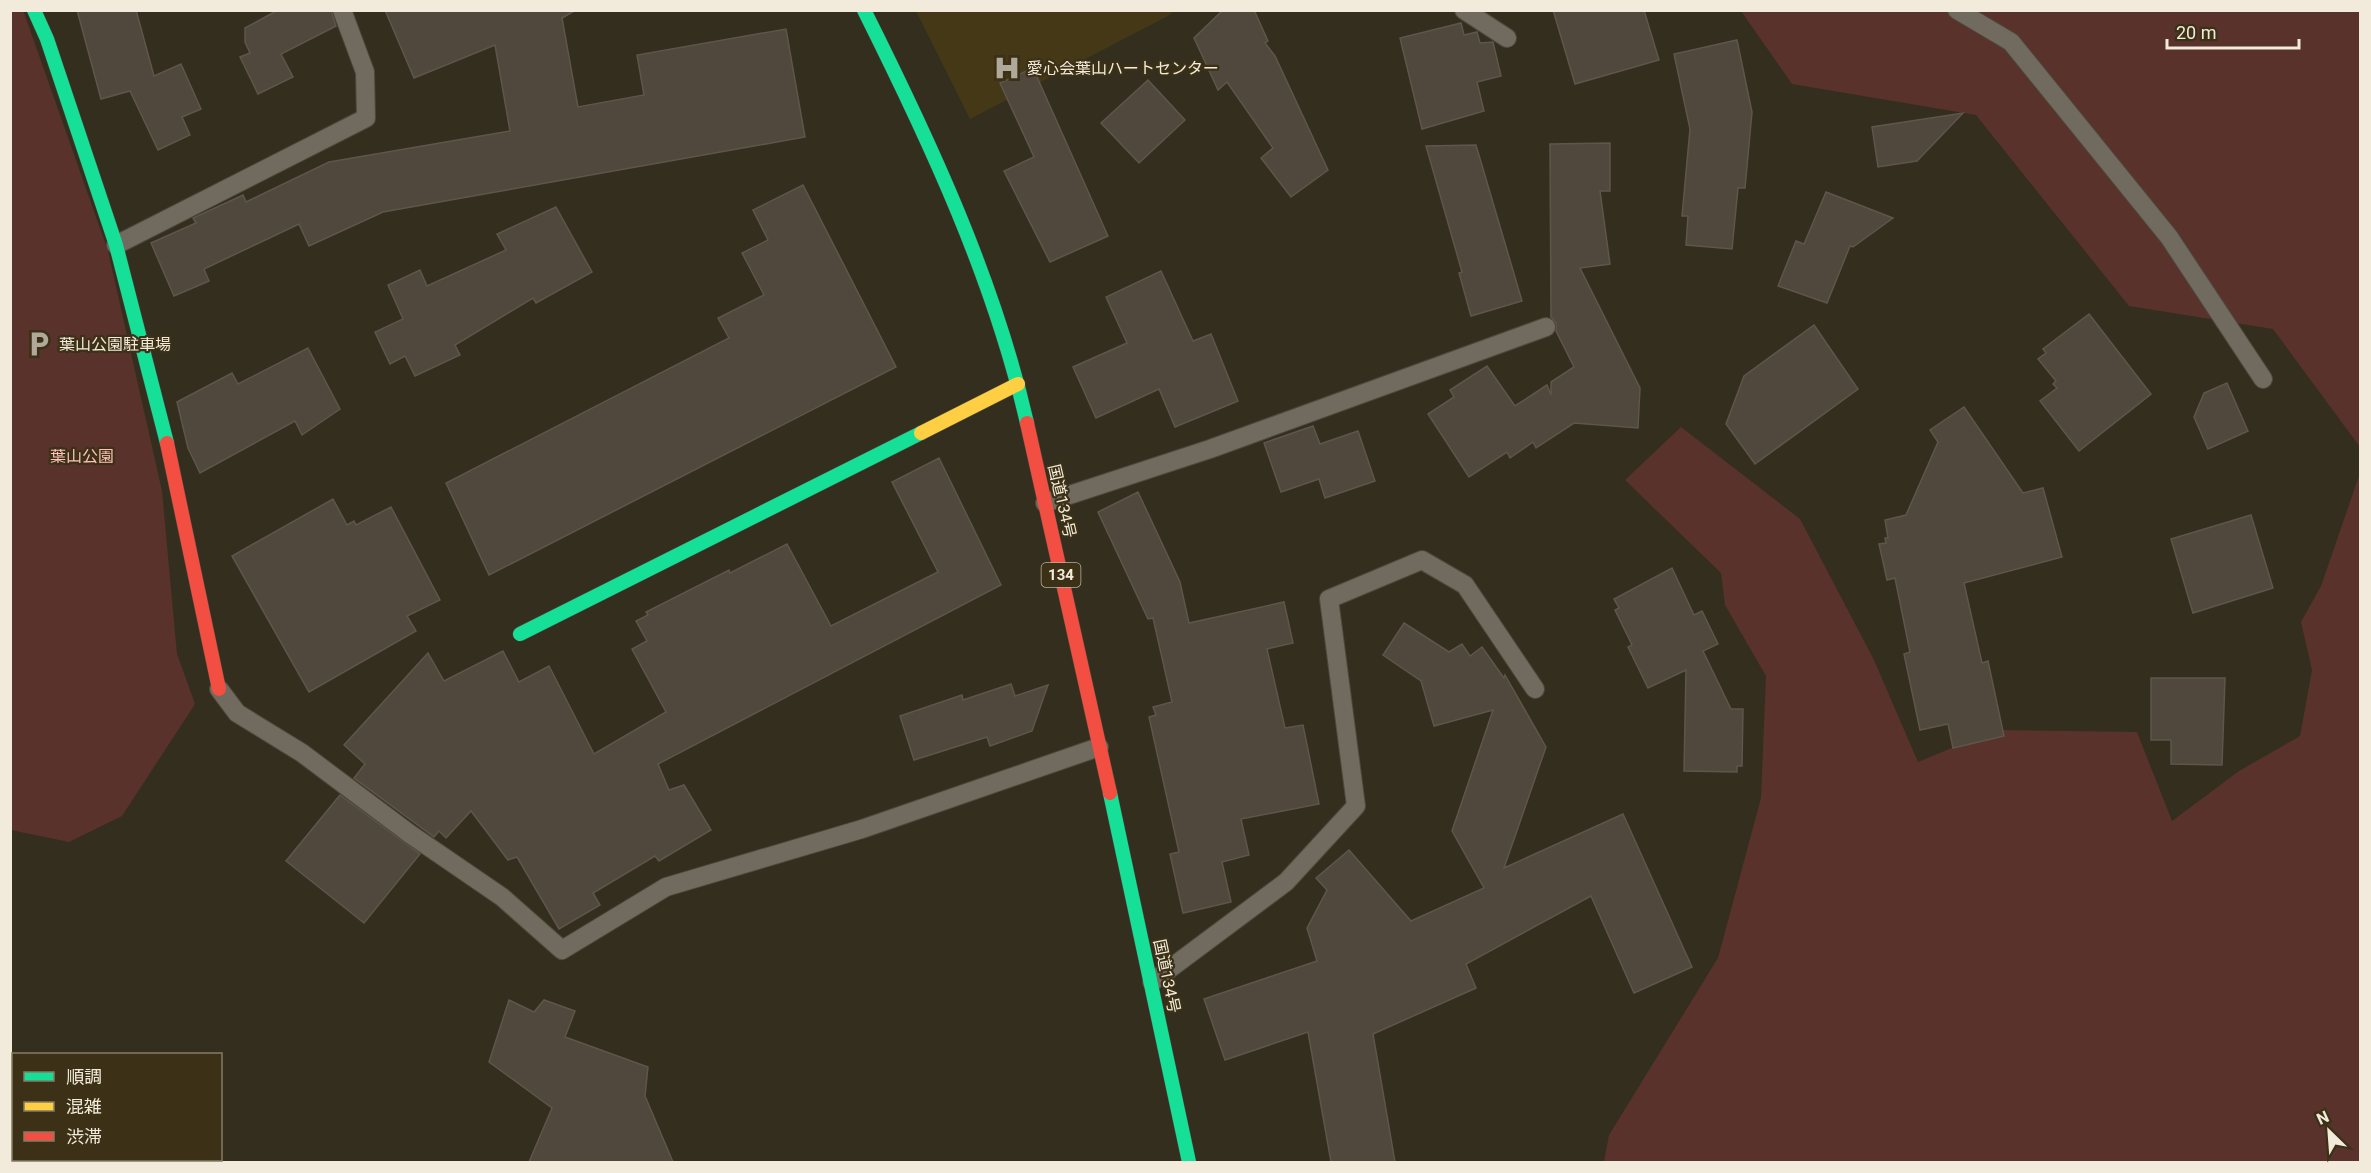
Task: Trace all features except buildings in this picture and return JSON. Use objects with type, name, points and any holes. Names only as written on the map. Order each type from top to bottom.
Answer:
[{"type":"main road","points":[[34,10],[47,39],[116,245],[162,422],[219,689]]},
{"type":"main road","name":"国道134号","points":[[864,10],[911,102],[959,209],[998,315],[1018,384],[1152,982],[1189,1162]]},
{"type":"main road","points":[[520,634],[1018,384]]},
{"type":"lane","points":[[116,245],[366,118],[366,72],[342,10]]},
{"type":"lane","points":[[1464,10],[1508,38]]},
{"type":"lane","points":[[1957,10],[2011,42],[2169,237],[2263,379]]},
{"type":"lane","points":[[1045,503],[1210,449],[1546,327]]},
{"type":"lane","points":[[1152,982],[1286,882],[1356,806],[1329,599],[1422,560],[1465,585],[1535,689]]},
{"type":"lane","points":[[219,689],[237,713],[302,753],[410,834],[502,897],[562,950],[666,887],[862,829],[1099,747]]},
{"type":"shaded area","name":"愛心会葉山ハートセンター","points":[[916,11],[1174,11],[970,119]]},
{"type":"shaded area","points":[[11,1098],[12,1161],[113,1162],[11,1162]]},
{"type":"green space","name":"葉山公園","points":[[23,10],[108,251],[162,491],[177,654],[195,704],[122,816],[69,842],[11,830],[10,11]]},
{"type":"green space","points":[[1741,11],[2360,11],[2360,447],[2273,329],[2129,306],[1976,115],[1792,84]]},
{"type":"green space","points":[[1681,427],[1800,519],[1874,660],[1918,762],[1995,730],[2137,732],[2172,821],[2239,771],[2300,736],[2312,670],[2301,622],[2321,586],[2360,473],[2360,1162],[1604,1162],[1609,1135],[1718,958],[1761,798],[1766,676],[1725,605],[1721,573],[1625,480]]},
{"type":"traffic: fast","points":[[34,10],[47,39],[116,245],[167,443]]},
{"type":"traffic: fast","points":[[864,10],[913,110],[958,212],[997,316],[1027,423]]},
{"type":"traffic: fast","points":[[520,634],[921,433]]},
{"type":"traffic: fast","points":[[1110,793],[1189,1162]]},
{"type":"traffic: slow","points":[[921,433],[1018,384]]},
{"type":"traffic: jam","points":[[1027,423],[1110,793]]},
{"type":"traffic: jam","points":[[167,443],[219,689]]},
{"type":"place","name":"愛心会葉山ハートセンター","points":[[1007,68]]},
{"type":"place","name":"葉山公園駐車場","points":[[39,344]]}]
